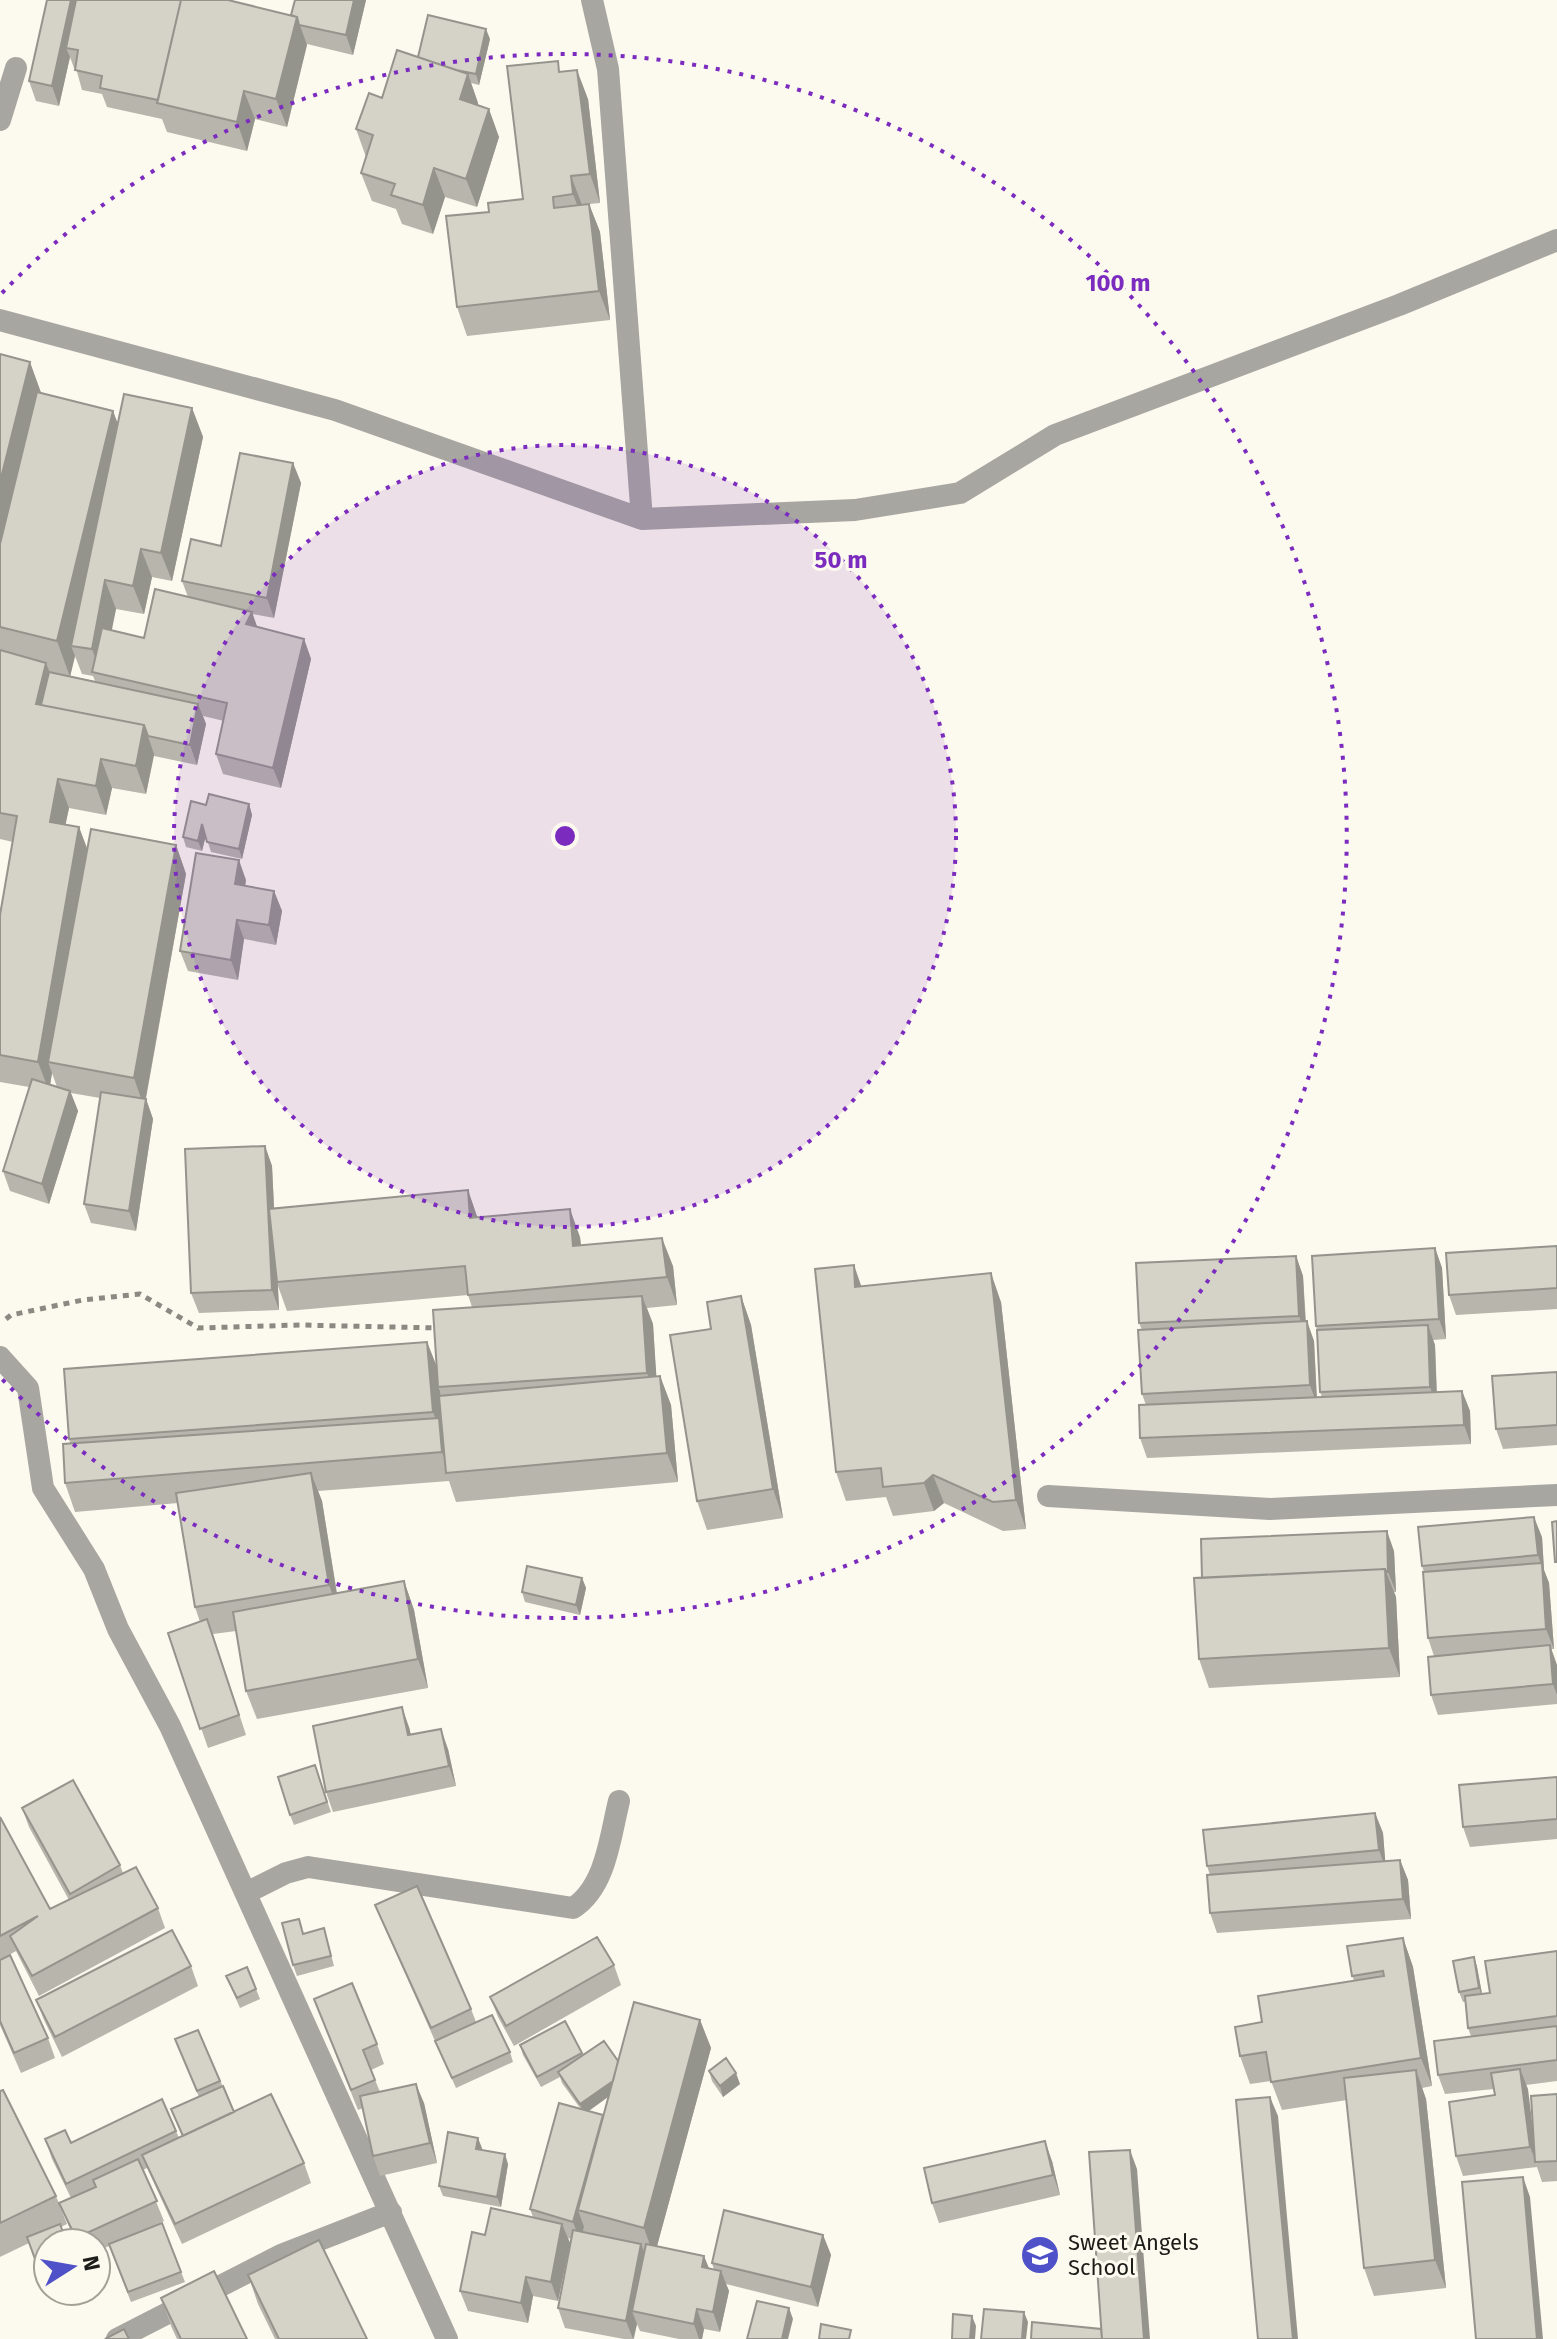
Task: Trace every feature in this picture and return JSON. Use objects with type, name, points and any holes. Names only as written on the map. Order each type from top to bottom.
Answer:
[{"type":"street","points":[[592,0],[608,69],[642,519]]},
{"type":"street","points":[[0,120],[16,68]]},
{"type":"street","points":[[0,320],[335,410],[642,519],[855,510],[960,493],[1055,435],[1399,305],[1557,240]]},
{"type":"street","points":[[0,1357],[28,1388],[43,1488],[94,1569],[118,1629],[170,1726],[447,2339]]},
{"type":"street","points":[[1048,1496],[1270,1509],[1557,1495]]},
{"type":"street","points":[[246,1893],[286,1873],[308,1867],[573,1908],[588,1899],[600,1876],[619,1801]]},
{"type":"street","points":[[117,2339],[281,2255],[391,2212]]},
{"type":"path","points":[[0,1326],[11,1315],[83,1300],[140,1294],[198,1328],[300,1325],[453,1329]]},
{"type":"building","points":[[47,0],[71,0],[52,86],[29,81]]},
{"type":"building","points":[[76,0],[181,0],[158,100],[100,88],[102,76],[75,70],[78,50],[66,48]]},
{"type":"building","points":[[181,0],[228,0],[297,17],[276,99],[244,91],[237,122],[157,103]]},
{"type":"building","points":[[295,0],[354,0],[346,35],[299,25],[297,17],[291,15]]},
{"type":"building","points":[[428,15],[486,29],[476,74],[418,57]]},
{"type":"building","points":[[397,50],[468,74],[460,99],[489,109],[466,179],[434,168],[423,205],[391,195],[395,184],[361,173],[373,135],[356,129],[369,93],[382,98]]},
{"type":"building","points":[[558,61],[559,72],[577,70],[590,174],[571,176],[573,194],[553,197],[554,208],[589,204],[599,291],[457,307],[446,216],[489,212],[488,203],[523,199],[507,66]]},
{"type":"building","points":[[0,354],[30,362],[0,482]]},
{"type":"building","points":[[37,392],[113,411],[57,641],[0,627],[0,544]]},
{"type":"building","points":[[124,394],[192,408],[161,553],[141,549],[133,586],[105,580],[92,649],[71,646]]},
{"type":"building","points":[[240,453],[293,463],[267,598],[182,581],[191,539],[221,546]]},
{"type":"building","points":[[155,589],[252,612],[246,624],[304,639],[273,768],[216,754],[227,703],[92,672],[102,628],[144,638]]},
{"type":"building","points":[[0,650],[46,663],[36,704],[144,725],[136,766],[101,759],[96,786],[58,779],[50,822],[79,827],[38,1062],[0,1055],[0,915],[17,816],[0,813]]},
{"type":"building","points":[[49,672],[198,704],[190,745],[148,736],[144,725],[41,705]]},
{"type":"building","points":[[209,794],[249,804],[239,849],[207,842],[202,824],[198,841],[183,837],[191,801],[206,805]]},
{"type":"building","points":[[91,829],[176,845],[134,1078],[48,1062]]},
{"type":"building","points":[[196,853],[239,860],[235,884],[274,891],[269,925],[237,920],[231,960],[180,951]]},
{"type":"building","points":[[32,1079],[70,1091],[42,1184],[3,1171]]},
{"type":"building","points":[[101,1092],[146,1099],[129,1211],[84,1204]]},
{"type":"building","points":[[265,1146],[272,1290],[191,1293],[185,1149]]},
{"type":"building","points":[[468,1190],[470,1218],[570,1209],[573,1246],[662,1238],[667,1277],[468,1295],[465,1266],[277,1282],[269,1209]]},
{"type":"building","points":[[1557,1246],[1557,1288],[1449,1295],[1446,1253]]},
{"type":"building","points":[[1435,1248],[1439,1319],[1316,1326],[1312,1256]]},
{"type":"building","points":[[1296,1256],[1299,1316],[1139,1323],[1136,1263]]},
{"type":"building","points":[[854,1265],[855,1287],[991,1273],[1016,1500],[993,1502],[933,1475],[924,1483],[883,1487],[881,1468],[836,1472],[815,1269]]},
{"type":"building","points":[[642,1296],[647,1373],[438,1387],[433,1310]]},
{"type":"building","points":[[741,1296],[773,1489],[697,1501],[670,1335],[711,1329],[707,1302]]},
{"type":"building","points":[[1307,1321],[1310,1385],[1142,1394],[1138,1330]]},
{"type":"building","points":[[1428,1325],[1430,1387],[1320,1392],[1317,1330]]},
{"type":"building","points":[[427,1342],[433,1412],[69,1439],[64,1369]]},
{"type":"building","points":[[1557,1372],[1557,1425],[1496,1429],[1492,1376]]},
{"type":"building","points":[[660,1376],[667,1453],[446,1473],[439,1396]]},
{"type":"building","points":[[1462,1391],[1464,1425],[1140,1438],[1139,1405]]},
{"type":"building","points":[[439,1418],[442,1452],[65,1483],[63,1444]]},
{"type":"building","points":[[311,1473],[329,1585],[195,1607],[176,1493]]},
{"type":"building","points":[[1534,1517],[1538,1555],[1422,1566],[1418,1527]]},
{"type":"building","points":[[1557,1521],[1557,1562],[1555,1562],[1552,1522]]},
{"type":"building","points":[[1387,1531],[1388,1572],[1385,1569],[1202,1578],[1201,1539]]},
{"type":"building","points":[[1542,1563],[1546,1629],[1428,1638],[1423,1572]]},
{"type":"building","points":[[527,1566],[582,1578],[576,1605],[522,1592]]},
{"type":"building","points":[[1385,1569],[1389,1648],[1199,1659],[1194,1578]]},
{"type":"building","points":[[404,1581],[418,1659],[246,1691],[233,1612]]},
{"type":"building","points":[[207,1619],[239,1715],[200,1729],[168,1633]]},
{"type":"building","points":[[1550,1645],[1553,1684],[1431,1695],[1428,1657]]},
{"type":"building","points":[[402,1707],[408,1735],[441,1729],[449,1766],[326,1792],[313,1726]]},
{"type":"building","points":[[315,1765],[327,1802],[290,1815],[278,1777]]},
{"type":"building","points":[[1557,1777],[1557,1819],[1463,1827],[1459,1785]]},
{"type":"building","points":[[73,1780],[120,1865],[70,1894],[22,1808]]},
{"type":"building","points":[[1375,1813],[1379,1850],[1207,1866],[1203,1830]]},
{"type":"building","points":[[0,1817],[50,1909],[136,1867],[158,1908],[32,1976],[10,1936],[38,1916],[0,1936]]},
{"type":"building","points":[[1400,1860],[1403,1899],[1210,1913],[1207,1875]]},
{"type":"building","points":[[417,1886],[471,2009],[431,2028],[375,1905]]},
{"type":"building","points":[[299,1919],[303,1934],[324,1928],[331,1956],[293,1965],[282,1923]]},
{"type":"building","points":[[172,1930],[191,1966],[55,2037],[36,2000]]},
{"type":"building","points":[[597,1937],[614,1965],[506,2026],[490,1997]]},
{"type":"building","points":[[1403,1938],[1421,2058],[1271,2082],[1266,2052],[1240,2056],[1235,2027],[1262,2022],[1258,1996],[1384,1976],[1383,1971],[1352,1976],[1347,1946]]},
{"type":"building","points":[[1557,1951],[1557,2016],[1468,2028],[1465,1996],[1490,1993],[1485,1961]]},
{"type":"building","points":[[10,1955],[48,2038],[14,2053],[0,2021],[0,1960]]},
{"type":"building","points":[[1474,1957],[1479,1988],[1459,1992],[1453,1961]]},
{"type":"building","points":[[247,1967],[256,1989],[237,1998],[226,1976]]},
{"type":"building","points":[[352,1983],[377,2044],[363,2050],[375,2080],[351,2090],[314,1999]]},
{"type":"building","points":[[634,2002],[700,2020],[644,2228],[578,2210]]},
{"type":"building","points":[[492,2015],[510,2052],[452,2078],[435,2041]]},
{"type":"building","points":[[565,2021],[582,2053],[537,2077],[520,2045]]},
{"type":"building","points":[[1557,2026],[1557,2060],[1438,2075],[1434,2041]]},
{"type":"building","points":[[198,2030],[220,2081],[197,2091],[175,2039]]},
{"type":"building","points":[[604,2041],[618,2061],[613,2081],[580,2104],[558,2072]]},
{"type":"building","points":[[726,2058],[736,2073],[720,2086],[709,2071]]},
{"type":"building","points":[[1520,2069],[1530,2147],[1456,2156],[1449,2102],[1495,2095],[1491,2073]]},
{"type":"building","points":[[1416,2070],[1435,2260],[1364,2268],[1344,2078]]},
{"type":"building","points":[[416,2084],[430,2143],[373,2156],[360,2096]]},
{"type":"building","points":[[223,2086],[234,2112],[183,2136],[171,2109]]},
{"type":"building","points":[[3,2090],[56,2196],[0,2223],[0,2091]]},
{"type":"building","points":[[271,2094],[304,2163],[175,2224],[142,2155]]},
{"type":"building","points":[[1557,2094],[1557,2161],[1535,2162],[1531,2096]]},
{"type":"building","points":[[1270,2097],[1293,2339],[1258,2339],[1236,2100]]},
{"type":"building","points":[[162,2099],[176,2131],[66,2184],[45,2139],[65,2130],[71,2143]]},
{"type":"building","points":[[559,2103],[603,2115],[573,2222],[530,2209]]},
{"type":"building","points":[[448,2132],[478,2138],[476,2149],[505,2154],[497,2197],[439,2186]]},
{"type":"building","points":[[1045,2141],[1053,2175],[932,2203],[924,2168]]},
{"type":"building","points":[[1130,2150],[1144,2339],[1102,2339],[1089,2152]]},
{"type":"building","points":[[138,2159],[157,2201],[100,2227],[71,2227],[59,2203],[96,2187],[93,2180]]},
{"type":"building","points":[[1523,2177],[1537,2339],[1476,2339],[1462,2182]]},
{"type":"building","points":[[491,2208],[562,2224],[551,2282],[526,2277],[521,2303],[460,2291],[472,2232],[485,2235]]},
{"type":"building","points":[[724,2210],[823,2235],[811,2287],[712,2263]]},
{"type":"building","points":[[162,2223],[181,2272],[128,2292],[112,2252],[112,2243]]},
{"type":"building","points":[[573,2230],[641,2244],[626,2321],[558,2308]]},
{"type":"building","points":[[319,2240],[367,2339],[279,2339],[248,2275]]},
{"type":"building","points":[[646,2244],[704,2256],[702,2267],[721,2271],[713,2312],[697,2309],[694,2324],[632,2311]]},
{"type":"building","points":[[214,2271],[247,2339],[181,2339],[161,2298]]},
{"type":"building","points":[[757,2301],[789,2308],[782,2339],[747,2339]]},
{"type":"building","points":[[984,2309],[1024,2312],[1022,2339],[981,2339]]},
{"type":"building","points":[[953,2314],[972,2316],[970,2339],[952,2339]]},
{"type":"building","points":[[1032,2322],[1101,2329],[1102,2339],[1031,2339]]},
{"type":"building","points":[[821,2324],[851,2330],[849,2339],[819,2339]]},
{"type":"building","points":[[124,2329],[129,2339],[105,2339]]},
{"type":"place","name":"Sweet Angels School","points":[[1040,2255]]}]
